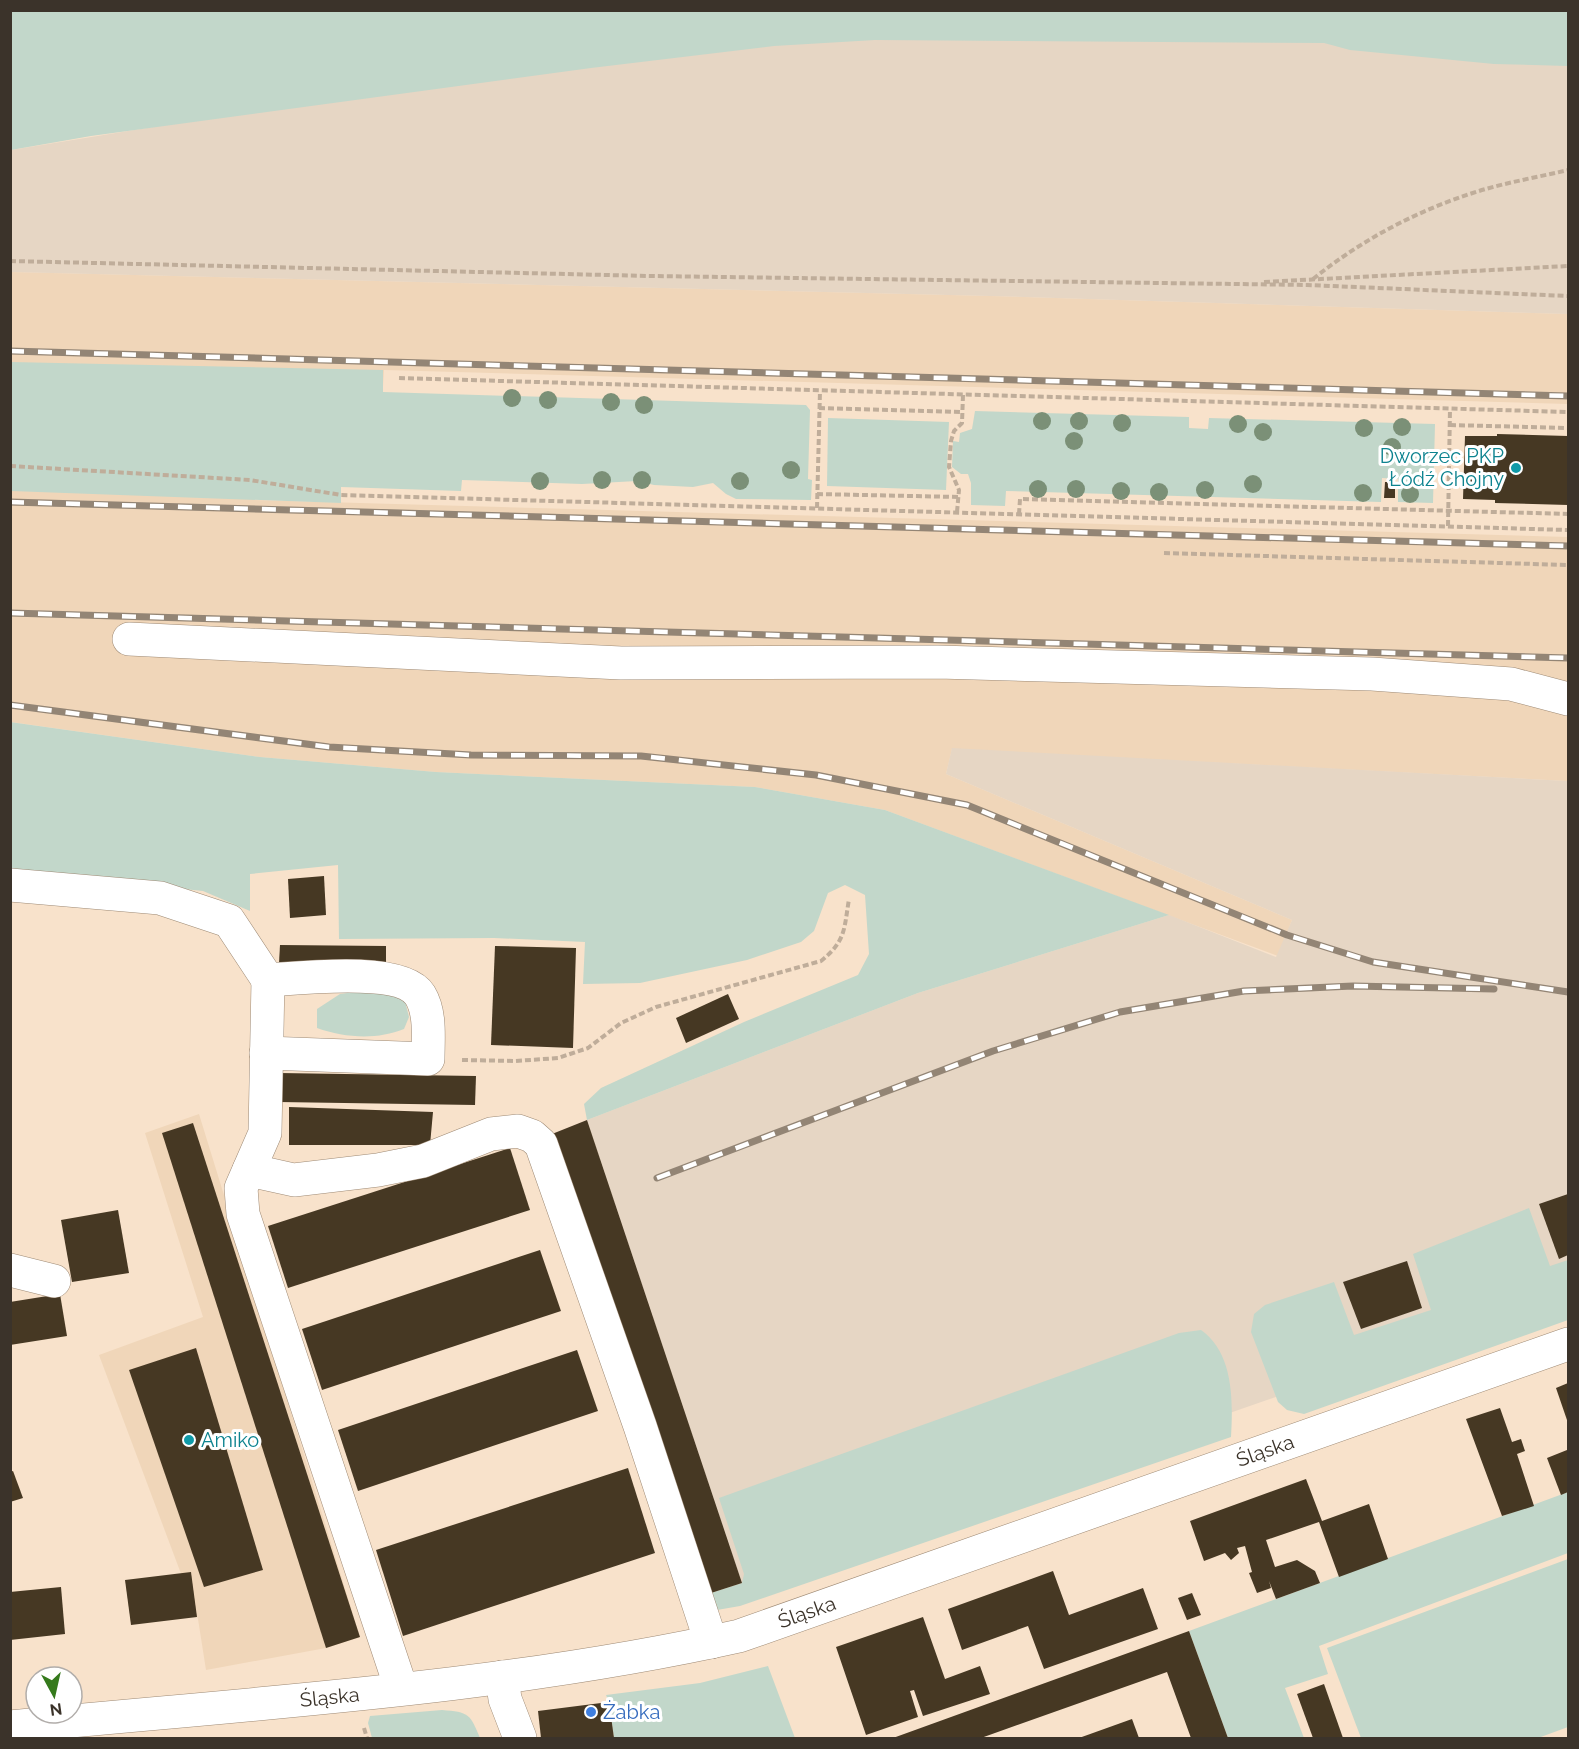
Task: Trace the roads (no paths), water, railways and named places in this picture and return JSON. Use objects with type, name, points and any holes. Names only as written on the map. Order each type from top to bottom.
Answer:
[{"type":"street","points":[[129,639],[621,663],[938,662],[1372,674],[1511,684],[1569,699]]},
{"type":"street","points":[[10,885],[160,898],[229,921],[268,980],[265,1132],[241,1188],[243,1214],[401,1688]]},
{"type":"street","points":[[266,1053],[428,1059],[427,1012],[419,993],[401,981],[365,977],[268,980]]},
{"type":"street","points":[[249,1170],[294,1180],[378,1170],[423,1161],[491,1134],[518,1131],[532,1136],[541,1144],[640,1426],[711,1642]]},
{"type":"street","points":[[10,1270],[54,1281]]},
{"type":"street","name":"Śląska","points":[[10,1727],[502,1677],[739,1636],[1569,1344]]},
{"type":"street","points":[[502,1677],[505,1698],[520,1738]]},
{"type":"railway","points":[[10,351],[1568,396]]},
{"type":"railway","points":[[10,502],[1568,546]]},
{"type":"railway","points":[[10,613],[1568,658]]},
{"type":"railway","points":[[10,705],[329,747],[471,755],[641,756],[816,775],[967,805],[1287,935],[1373,962],[1568,992]]},
{"type":"railway","points":[[657,1178],[993,1051],[1120,1012],[1244,991],[1353,986],[1494,989]]},
{"type":"place","name":"Dworzec PKP Łódź Chojny","points":[[1516,468]]},
{"type":"place","name":"Amiko","points":[[189,1440]]},
{"type":"place","name":"Żabka","points":[[591,1712]]}]
